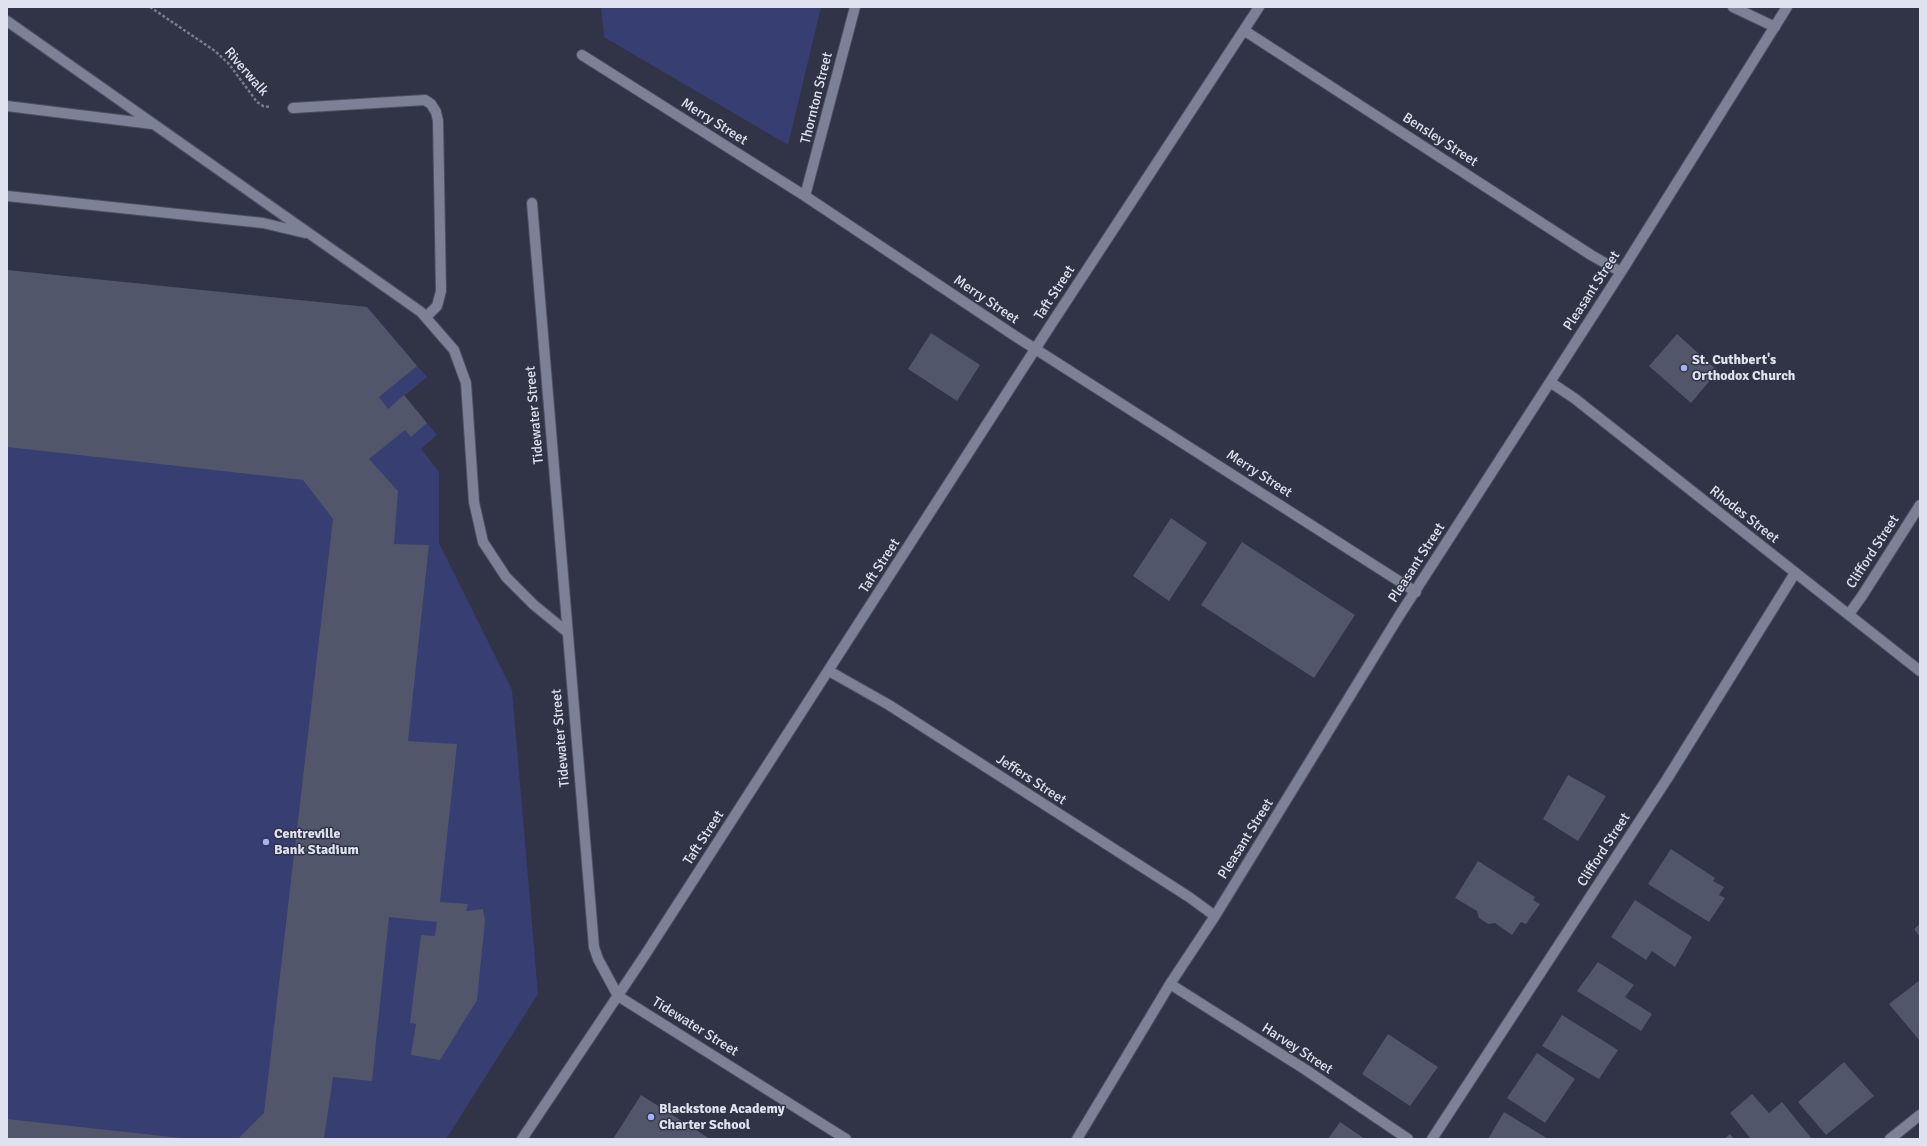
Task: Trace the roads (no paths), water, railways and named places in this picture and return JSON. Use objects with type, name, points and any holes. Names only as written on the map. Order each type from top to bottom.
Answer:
[{"type":"street","name":"Thornton Street","points":[[805,196],[854,7]]},
{"type":"street","name":"Taft Street","points":[[522,1139],[618,996],[1036,348],[1245,31],[1259,7]]},
{"type":"street","points":[[1733,7],[1775,27]]},
{"type":"street","name":"Pleasant Street","points":[[1077,1139],[1170,984],[1215,916],[1416,592],[1621,272],[1787,7]]},
{"type":"street","points":[[7,21],[426,317],[454,350],[466,383],[474,502],[483,542],[506,577],[534,605],[566,632]]},
{"type":"street","name":"Bensley Street","points":[[1245,31],[1591,255],[1621,272]]},
{"type":"street","name":"Merry Street","points":[[582,55],[805,196],[1036,348],[1416,592]]},
{"type":"street","points":[[293,108],[414,100],[425,100],[431,104],[436,112],[438,121],[442,291],[437,306],[426,317]]},
{"type":"street","points":[[7,106],[154,124]]},
{"type":"street","points":[[7,196],[263,223],[313,236]]},
{"type":"street","name":"Tidewater Street","points":[[532,203],[591,930],[598,959],[618,996],[846,1139]]},
{"type":"street","name":"Rhodes Street","points":[[1550,382],[1574,398],[1920,671]]},
{"type":"street","name":"Clifford Street","points":[[1849,614],[1920,504]]},
{"type":"street","name":"Clifford Street","points":[[1432,1139],[1667,779],[1795,573]]},
{"type":"street","name":"Jeffers Street","points":[[829,671],[896,710],[1189,897],[1215,916]]},
{"type":"street","name":"Harvey Street","points":[[1170,984],[1306,1070],[1408,1139]]},
{"type":"street","points":[[1890,1139],[1920,1114]]},
{"type":"place","name":"St. Cuthbert's Orthodox Church","points":[[1684,368]]},
{"type":"place","name":"Centreville Bank Stadium","points":[[266,842]]},
{"type":"place","name":"Blackstone Academy Charter School","points":[[651,1117]]}]
